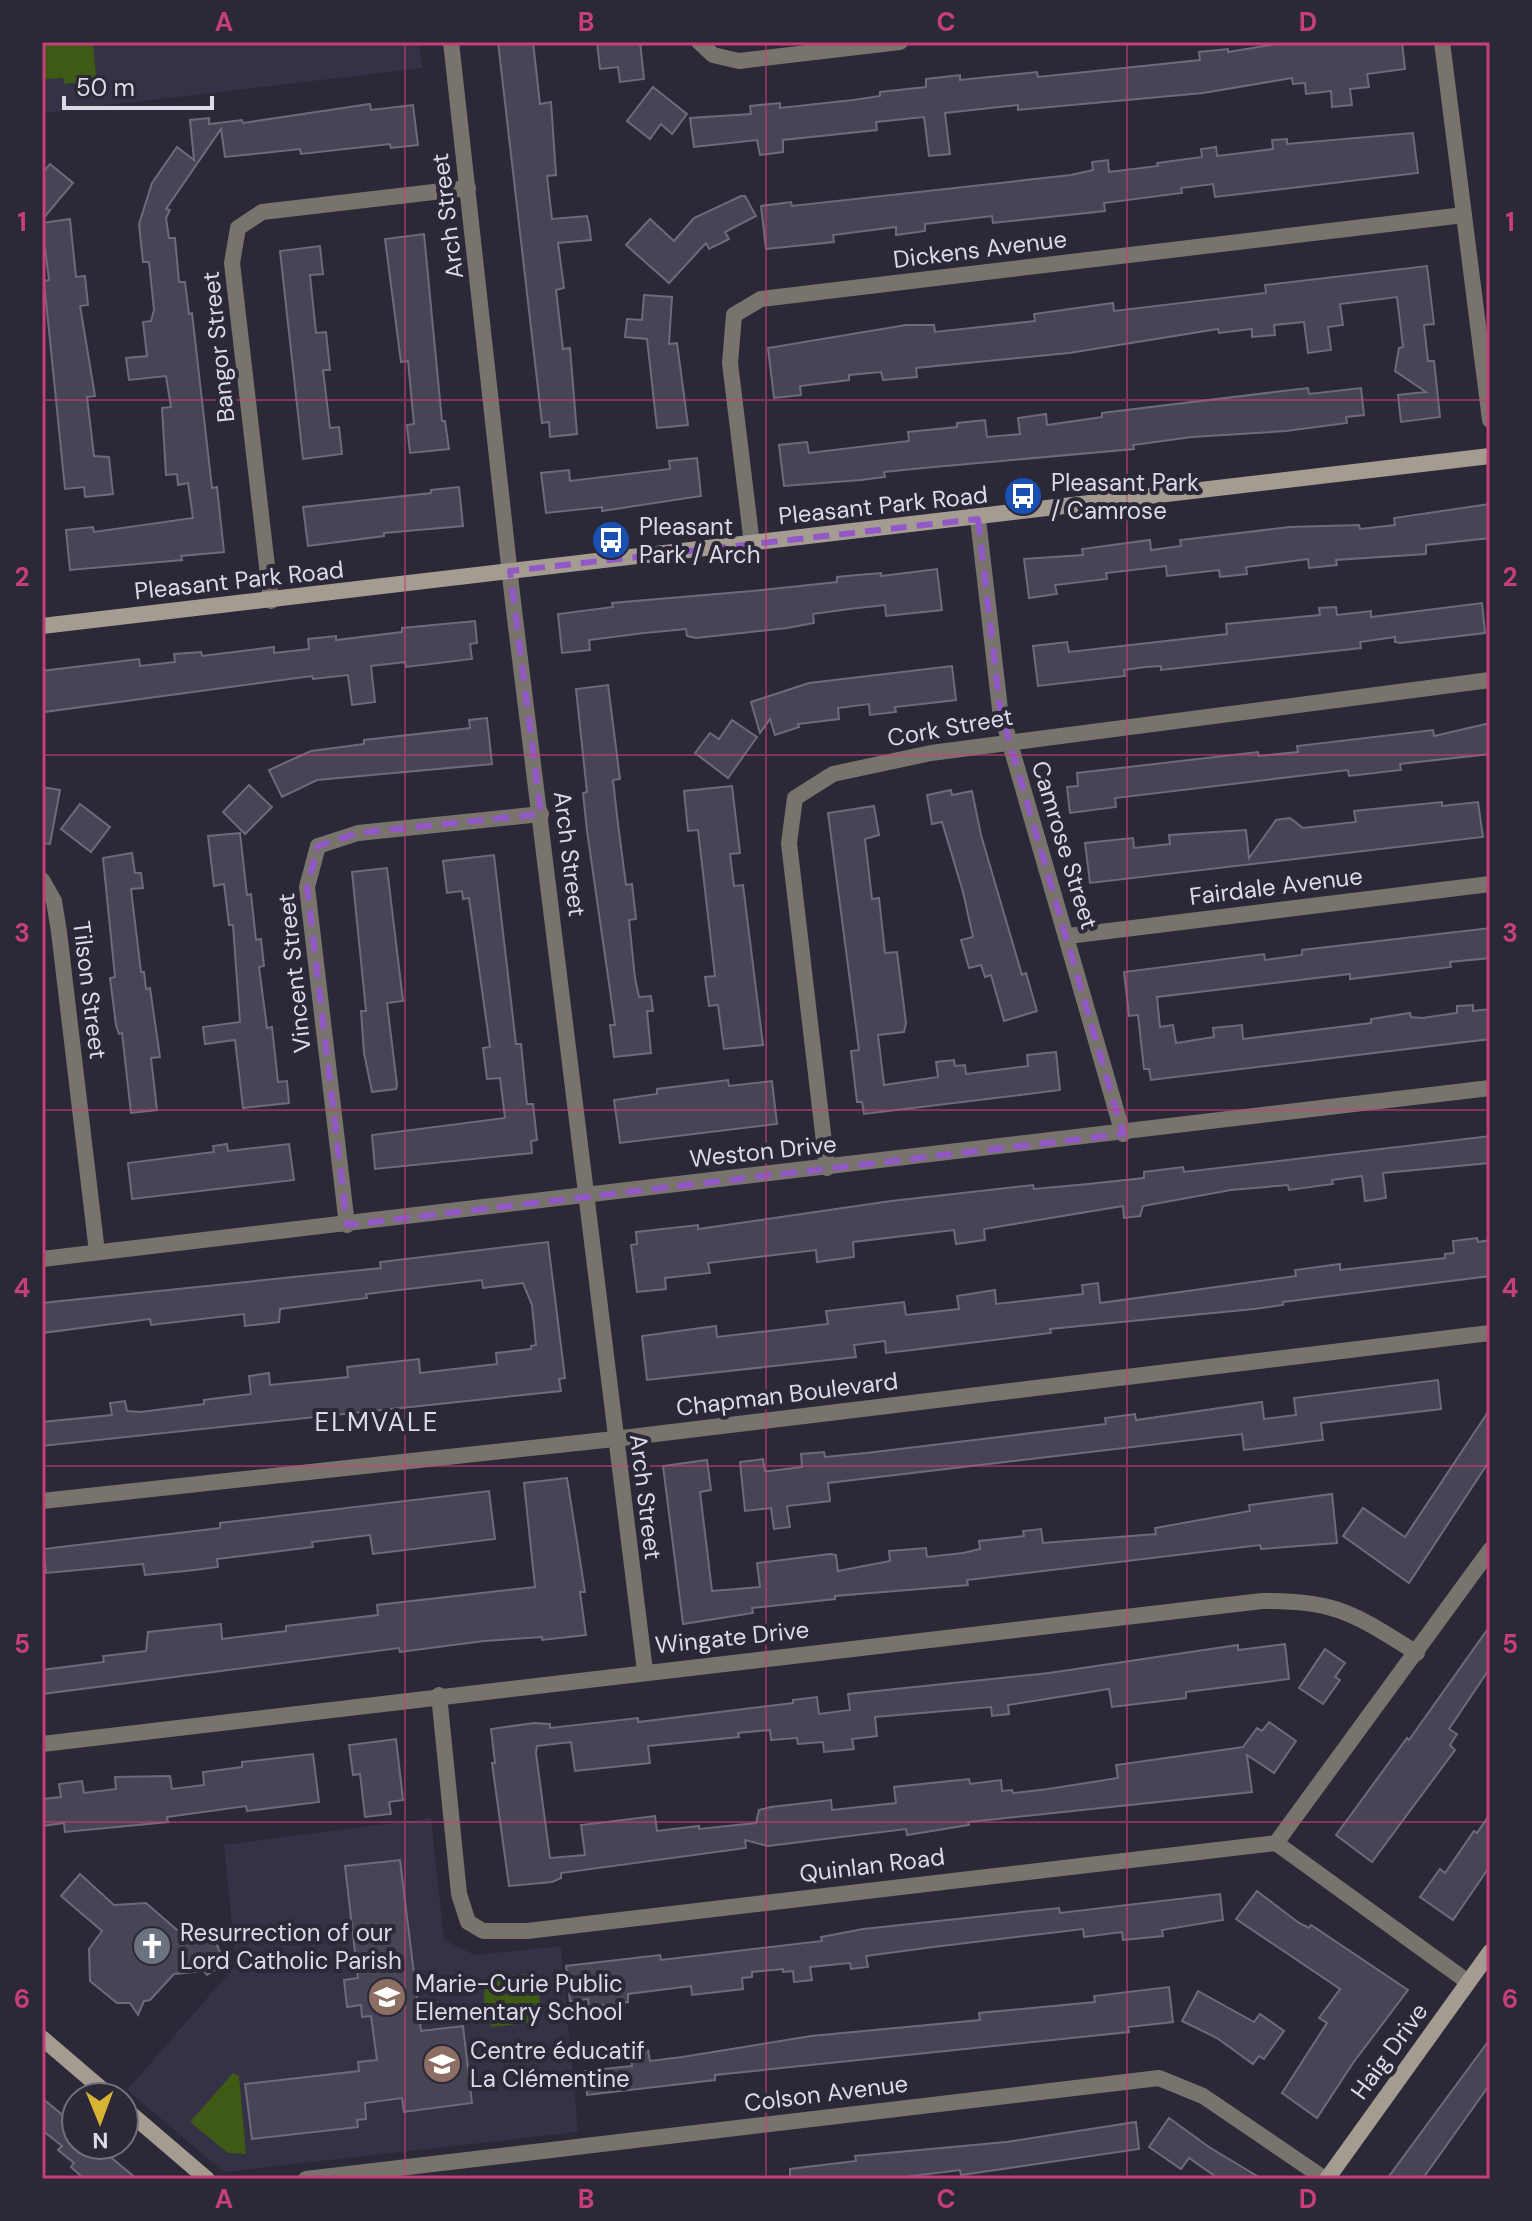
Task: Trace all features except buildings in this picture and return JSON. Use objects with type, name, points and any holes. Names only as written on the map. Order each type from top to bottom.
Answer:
[{"type":"street","name":"Arch Street","points":[[451,42],[510,571],[588,1195],[614,1439],[645,1671]]},
{"type":"street","points":[[699,42],[713,55],[739,61],[900,42]]},
{"type":"street","points":[[1442,42],[1490,420]]},
{"type":"street","name":"Bangor Street","points":[[271,601],[232,263],[238,228],[262,212],[468,188]]},
{"type":"street","name":"Dickens Avenue","points":[[752,544],[730,363],[734,315],[761,299],[1464,215]]},
{"type":"street","name":"Pleasant Park Road","points":[[42,626],[978,519],[1490,456]]},
{"type":"street","name":"Camrose Street","points":[[978,519],[1000,709],[1123,1134]]},
{"type":"street","name":"Cork Street","points":[[827,1168],[789,843],[795,798],[833,774],[1008,741],[1490,680]]},
{"type":"street","name":"Vincent Street","points":[[347,1225],[307,887],[318,846],[358,833],[541,814]]},
{"type":"street","name":"Tilson Street","points":[[42,880],[54,901],[59,932],[97,1252]]},
{"type":"street","name":"Fairdale Avenue","points":[[1068,936],[1490,884]]},
{"type":"street","name":"Weston Drive","points":[[42,1259],[1123,1134],[1490,1088]]},
{"type":"street","name":"Chapman Boulevard","points":[[42,1501],[614,1439],[1490,1333]]},
{"type":"street","points":[[1468,1982],[1276,1843],[1490,1550]]},
{"type":"street","name":"Wingate Drive","points":[[42,1744],[439,1695],[1262,1601],[1307,1600],[1351,1612],[1417,1653]]},
{"type":"street","name":"Quinlan Road","points":[[439,1695],[459,1894],[468,1922],[483,1931],[527,1931],[1276,1843]]},
{"type":"street","name":"Haig Drive","points":[[1326,2179],[1490,1952]]},
{"type":"street","points":[[42,2038],[92,2081]]},
{"type":"street","name":"Colson Avenue","points":[[306,2179],[1159,2078],[1203,2096],[1326,2179]]},
{"type":"street","points":[[140,2122],[207,2179]]},
{"type":"highlighted area","points":[[978,519],[1000,709],[1123,1134],[347,1225],[307,887],[318,846],[358,833],[541,814],[510,571]]},
{"type":"shaded area","points":[[42,42],[419,42],[422,68],[42,113]]},
{"type":"shaded area","name":"Marie-Curie Public Elementary School","points":[[431,1818],[444,1940],[475,1955],[561,1946],[578,2132],[224,2172],[140,2101],[140,2081],[135,2081],[236,1965],[224,1845]]},
{"type":"green space","points":[[42,42],[93,45],[96,75],[91,81],[64,84],[63,78],[42,79]]},
{"type":"green space","points":[[529,1974],[538,1979],[541,2014],[535,2022],[492,2027],[484,2003],[489,1978]]},
{"type":"green space","points":[[233,2073],[239,2076],[246,2154],[228,2153],[190,2122]]},
{"type":"place","name":"Pleasant Park / Camrose","points":[[1023,496]]},
{"type":"place","name":"Pleasant Park / Arch","points":[[611,540]]},
{"type":"place","name":"Resurrection of our Lord Catholic Parish","points":[[152,1946]]},
{"type":"place","name":"Marie-Curie Public Elementary School","points":[[387,1997]]},
{"type":"place","name":"Centre éducatif La Clémentine","points":[[442,2064]]},
{"type":"district","name":"ELMVALE","points":[[377,1422]]}]
